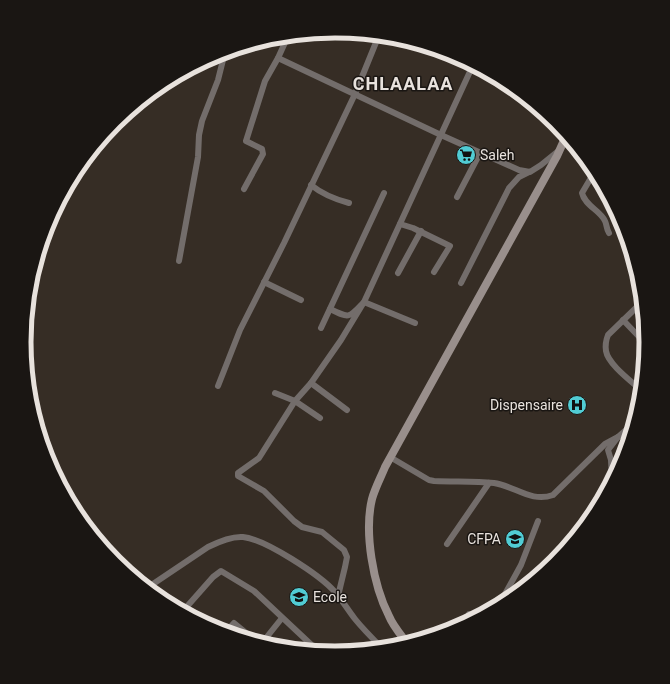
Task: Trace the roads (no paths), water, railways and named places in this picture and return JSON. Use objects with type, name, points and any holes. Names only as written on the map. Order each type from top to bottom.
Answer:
[{"type":"main road","points":[[404,638],[389,616],[381,598],[375,577],[369,532],[372,497],[390,457],[564,142]]},
{"type":"street","points":[[218,386],[237,337],[355,94],[376,41]]},
{"type":"street","points":[[244,189],[263,154],[262,149],[246,141],[265,81],[285,43]]},
{"type":"street","points":[[278,58],[480,153],[519,170],[530,172]]},
{"type":"street","points":[[179,261],[198,158],[199,135],[202,121],[218,80],[223,59]]},
{"type":"street","points":[[338,596],[347,556],[344,550],[322,532],[302,527],[294,522],[264,491],[238,475],[240,470],[260,458],[295,401],[311,382],[341,340],[364,302],[471,70]]},
{"type":"street","points":[[461,283],[509,188],[519,177],[541,166],[560,150]]},
{"type":"street","points":[[457,197],[480,153]]},
{"type":"street","points":[[591,178],[582,193],[586,202],[605,220],[609,233]]},
{"type":"street","points":[[311,185],[331,198],[349,204]]},
{"type":"street","points":[[321,328],[384,193]]},
{"type":"street","points":[[400,224],[421,231],[450,246],[434,272]]},
{"type":"street","points":[[398,273],[421,231]]},
{"type":"street","points":[[264,282],[301,300]]},
{"type":"street","points":[[330,309],[345,316],[349,316],[354,314],[364,302]]},
{"type":"street","points":[[364,302],[415,323]]},
{"type":"street","points":[[636,385],[612,363],[607,356],[606,342],[608,335],[637,307]]},
{"type":"street","points":[[623,320],[639,336]]},
{"type":"street","points":[[311,382],[346,410]]},
{"type":"street","points":[[275,393],[295,401],[320,418]]},
{"type":"street","points":[[611,468],[608,450],[618,437],[626,430]]},
{"type":"street","points":[[390,457],[429,480],[495,483],[537,498],[545,498],[553,495],[605,444],[618,437]]},
{"type":"street","points":[[447,544],[489,483]]},
{"type":"street","points":[[505,594],[522,565],[538,521]]},
{"type":"street","points":[[152,585],[208,547],[219,542],[232,538],[243,537],[260,541],[322,580],[338,596],[355,619],[377,643]]},
{"type":"street","points":[[186,607],[213,577],[221,571],[254,591],[309,644]]},
{"type":"street","points":[[266,638],[282,618]]},
{"type":"street","points":[[230,627],[234,623],[246,633]]},
{"type":"place","name":"Saleh","points":[[466,155]]},
{"type":"place","name":"Dispensaire","points":[[577,405]]},
{"type":"place","name":"CFPA","points":[[515,539]]},
{"type":"place","name":"Ecole","points":[[299,597]]},
{"type":"district","name":"CHLAALAA","points":[[403,84]]}]
